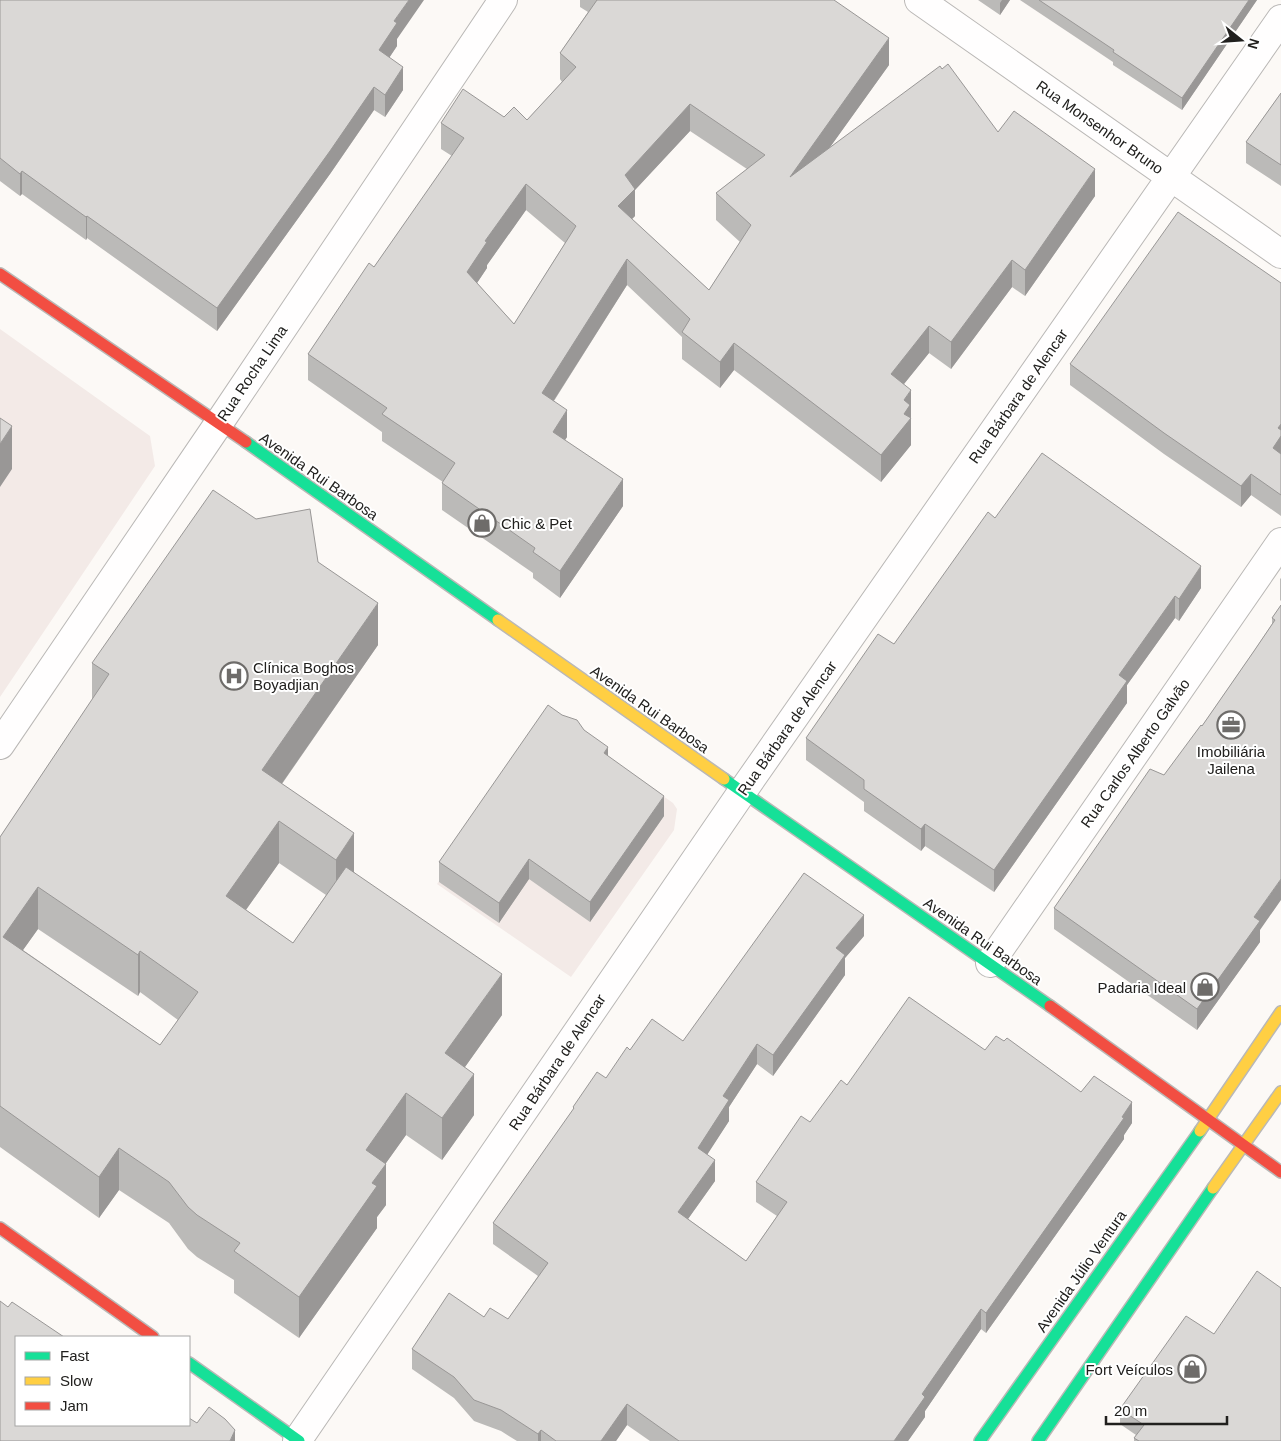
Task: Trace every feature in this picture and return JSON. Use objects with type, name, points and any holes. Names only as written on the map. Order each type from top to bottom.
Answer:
[{"type":"main road","name":"Avenida Rui Barbosa","points":[[0,274],[219,423],[742,792],[990,963],[1281,1172]]},
{"type":"main road","name":"Avenida Júlio Ventura","points":[[980,1441],[1281,1012]]},
{"type":"main road","points":[[1038,1441],[1281,1092]]},
{"type":"main road","points":[[0,1228],[152,1336]]},
{"type":"main road","points":[[190,1364],[298,1441]]},
{"type":"street","name":"Rua Rocha Lima","points":[[0,745],[503,0]]},
{"type":"street","name":"Rua Monsenhor Bruno","points":[[919,0],[1281,254]]},
{"type":"street","name":"Rua Bárbara de Alencar","points":[[298,1441],[742,792],[1281,19]]},
{"type":"street","name":"Rua Carlos Alberto Galvão","points":[[990,963],[1281,542]]},
{"type":"shaded area","points":[[0,329],[150,436],[155,466],[0,697]]},
{"type":"shaded area","points":[[553,718],[673,803],[677,809],[674,830],[571,977],[437,884]]},
{"type":"building","points":[[0,0],[409,0],[394,21],[397,23],[379,50],[403,67],[385,95],[374,87],[217,308],[22,171],[20,174],[0,158]]},
{"type":"building","points":[[597,0],[834,0],[889,38],[790,177],[940,66],[942,69],[948,64],[998,132],[1014,111],[1095,169],[1025,270],[1012,260],[951,342],[929,326],[891,374],[911,390],[904,400],[910,405],[904,414],[911,418],[881,455],[734,343],[720,362],[682,332],[690,319],[627,259],[542,393],[567,410],[553,432],[623,479],[560,571],[533,552],[535,548],[442,483],[455,463],[382,414],[387,408],[308,354],[369,263],[374,267],[464,138],[441,123],[463,89],[504,117],[514,107],[527,120],[576,67],[560,53]],"holes":[[[690,104],[765,155],[716,193],[751,225],[709,290],[618,206],[635,189],[625,175]],[[526,184],[576,226],[514,324],[467,272],[487,242],[485,241]]]},
{"type":"building","points":[[1039,0],[1249,0],[1182,98]]},
{"type":"building","points":[[1281,93],[1281,165],[1246,142]]},
{"type":"building","points":[[1178,212],[1281,283],[1281,424],[1278,428],[1281,430],[1281,436],[1273,448],[1281,454],[1281,495],[1251,474],[1241,486],[1164,433],[1070,364]]},
{"type":"building","points":[[0,418],[12,426],[0,444]]},
{"type":"building","points":[[1042,453],[1201,566],[1179,599],[1175,596],[1119,675],[1127,681],[994,870],[925,824],[921,829],[864,789],[864,780],[806,738],[878,634],[894,644],[988,512],[995,518]]},
{"type":"building","points":[[213,490],[256,519],[310,509],[318,562],[378,603],[262,770],[354,833],[336,860],[279,821],[226,896],[293,943],[346,867],[502,974],[445,1053],[474,1074],[442,1118],[406,1093],[366,1150],[386,1164],[372,1183],[377,1186],[299,1297],[234,1251],[240,1243],[197,1215],[188,1207],[169,1182],[119,1148],[99,1177],[0,1106],[0,837],[109,674],[92,663]],"holes":[[[38,887],[138,955],[140,951],[198,992],[160,1045],[3,937]]]},
{"type":"building","points":[[1281,605],[1281,879],[1254,917],[1260,921],[1197,1009],[1054,908],[1150,769],[1164,775],[1202,726],[1275,620],[1272,618]]},
{"type":"building","points":[[548,705],[562,715],[577,720],[584,730],[608,747],[604,753],[664,796],[590,902],[529,859],[499,903],[439,862]]},
{"type":"building","points":[[804,873],[864,915],[836,948],[845,955],[773,1055],[757,1044],[723,1096],[729,1100],[698,1148],[715,1160],[678,1212],[746,1261],[787,1202],[756,1182],[801,1116],[810,1122],[841,1080],[847,1085],[909,997],[985,1050],[996,1036],[1004,1041],[1007,1038],[1081,1092],[1094,1076],[1132,1102],[1122,1117],[1124,1118],[986,1313],[981,1309],[922,1394],[925,1397],[894,1441],[679,1441],[627,1404],[601,1441],[556,1441],[541,1430],[538,1434],[501,1410],[474,1400],[454,1377],[412,1349],[449,1293],[484,1317],[490,1308],[508,1319],[548,1263],[493,1223],[597,1072],[606,1078],[627,1047],[630,1050],[652,1019],[683,1041]]},
{"type":"building","points":[[1257,1271],[1281,1288],[1281,1441],[1139,1441],[1134,1438],[1144,1425],[1120,1409],[1186,1316],[1214,1334]]},
{"type":"building","points":[[0,1301],[8,1307],[12,1302],[63,1336],[15,1336],[15,1426],[190,1426],[190,1419],[197,1423],[209,1407],[225,1419],[235,1430],[230,1441],[0,1441]]},
{"type":"traffic: fast","points":[[246,442],[498,620]]},
{"type":"traffic: fast","points":[[724,779],[1050,1006]]},
{"type":"traffic: fast","points":[[980,1441],[1200,1131]]},
{"type":"traffic: fast","points":[[1038,1441],[1213,1188]]},
{"type":"traffic: fast","points":[[190,1364],[299,1441]]},
{"type":"traffic: slow","points":[[498,620],[724,779]]},
{"type":"traffic: slow","points":[[1200,1131],[1281,1012]]},
{"type":"traffic: slow","points":[[1213,1188],[1281,1092]]},
{"type":"traffic: jam","points":[[0,274],[246,442]]},
{"type":"traffic: jam","points":[[1050,1006],[1281,1172]]},
{"type":"traffic: jam","points":[[0,1228],[152,1336]]},
{"type":"place","name":"Chic & Pet","points":[[482,523]]},
{"type":"place","name":"Clínica Boghos Boyadjian","points":[[234,676]]},
{"type":"place","name":"Imobiliária Jailena","points":[[1231,725]]},
{"type":"place","name":"Padaria Ideal","points":[[1205,987]]},
{"type":"place","name":"Fort Veículos","points":[[1192,1369]]}]
